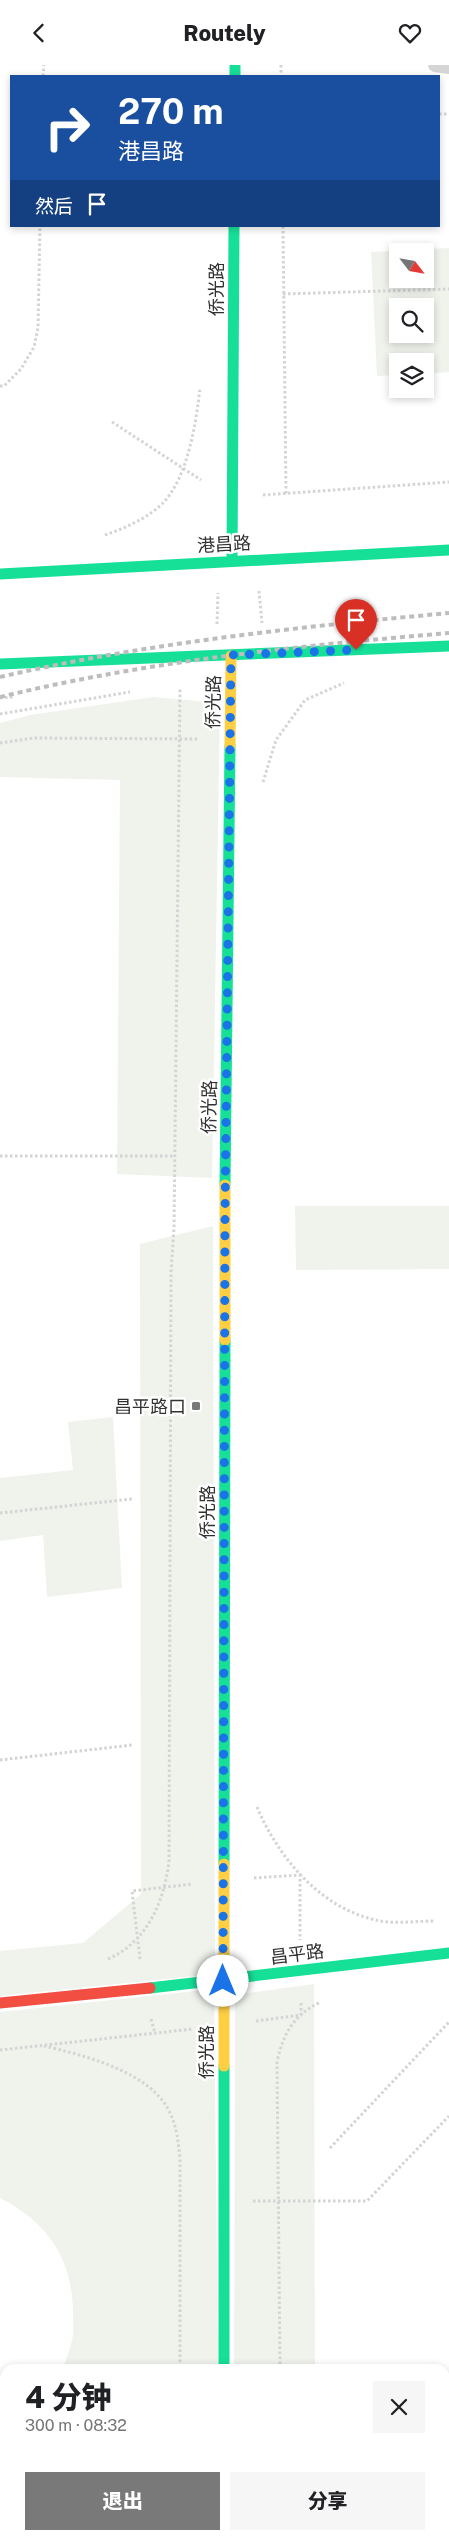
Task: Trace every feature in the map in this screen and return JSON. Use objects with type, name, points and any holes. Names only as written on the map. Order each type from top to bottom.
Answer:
[{"type":"street","name":"侨光路","points":[[232,561],[234,227]]},
{"type":"street","name":"港昌路","points":[[0,574],[449,550]]},
{"type":"street","points":[[0,664],[449,646]]},
{"type":"street","name":"侨光路","points":[[224,2364],[225,1215],[231,655]]},
{"type":"street","name":"昌平路","points":[[0,2003],[223,1981],[449,1953]]},
{"type":"lane","points":[[434,65],[449,67]]},
{"type":"path","points":[[0,386],[4,386],[21,369],[34,347],[38,327],[40,227]]},
{"type":"path","points":[[283,227],[286,494]]},
{"type":"path","points":[[284,294],[449,289]]},
{"type":"path","points":[[101,537],[134,524],[162,503],[176,483],[193,430],[200,384]]},
{"type":"path","points":[[112,422],[181,469],[232,497],[449,482]]},
{"type":"path","points":[[262,792],[263,782],[276,740],[305,700],[346,682]]},
{"type":"path","points":[[171,689],[189,689]]},
{"type":"path","points":[[103,1961],[127,1948],[151,1920],[164,1892],[169,1862],[171,1282],[175,1156],[180,689]]},
{"type":"path","points":[[0,714],[132,692]]},
{"type":"path","points":[[0,743],[34,738],[230,739]]},
{"type":"path","points":[[0,1156],[175,1156]]},
{"type":"path","points":[[0,1513],[132,1499]]},
{"type":"path","points":[[0,1760],[132,1745]]},
{"type":"path","points":[[254,1800],[265,1826],[289,1863],[315,1888],[358,1914],[381,1921],[439,1921]]},
{"type":"path","points":[[280,2364],[277,2061],[288,2027],[301,2015],[324,2001]]},
{"type":"path","points":[[330,2148],[449,2022]]},
{"type":"path","points":[[0,2050],[155,2033]]},
{"type":"path","points":[[41,2045],[99,2060],[130,2075],[152,2090],[170,2110],[177,2131],[180,2157],[180,2364]]},
{"type":"path","points":[[224,2201],[367,2201],[449,2116]]},
{"type":"shaded area","points":[[449,248],[449,372],[434,373],[434,353],[389,353],[389,375],[377,376],[371,252],[389,251],[389,288],[434,288],[434,249]]},
{"type":"shaded area","points":[[153,697],[220,703],[212,1178],[117,1174],[120,780],[0,777],[0,723],[30,715]]},
{"type":"shaded area","points":[[295,1206],[449,1206],[449,1269],[296,1270]]},
{"type":"shaded area","points":[[213,1226],[215,1974],[0,1996],[0,1951],[83,1943],[141,1894],[140,1244]]},
{"type":"shaded area","points":[[113,1417],[122,1588],[47,1597],[43,1535],[0,1541],[0,1478],[73,1470],[68,1422]]},
{"type":"shaded area","points":[[314,1984],[315,2364],[234,2364],[235,1995]]},
{"type":"shaded area","points":[[214,1989],[218,2364],[65,2364],[73,2337],[73,2329],[72,2297],[69,2278],[63,2261],[45,2232],[32,2219],[0,2198],[0,2012]]},
{"type":"railway","points":[[0,677],[111,655],[223,637],[449,613]]},
{"type":"railway","points":[[0,697],[56,684],[223,656],[335,643],[449,633]]},
{"type":"traffic: fast","points":[[235,65],[235,75]]},
{"type":"traffic: fast","points":[[232,561],[234,227]]},
{"type":"traffic: fast","points":[[0,574],[449,550]]},
{"type":"traffic: fast","points":[[0,664],[449,646]]},
{"type":"traffic: fast","points":[[225,1185],[230,746]]},
{"type":"traffic: fast","points":[[224,1864],[225,1340]]},
{"type":"traffic: fast","points":[[150,1988],[449,1953]]},
{"type":"traffic: fast","points":[[224,2066],[224,2364]]},
{"type":"traffic: slow","points":[[230,746],[231,656]]},
{"type":"traffic: slow","points":[[225,1185],[225,1340]]},
{"type":"traffic: slow","points":[[224,1864],[224,2066]]},
{"type":"traffic: jam","points":[[0,2003],[150,1988]]},
{"type":"place","name":"昌平路口","points":[[196,1406]]},
{"type":"route","points":[[223,1981],[225,1215],[231,655],[356,650]]}]
